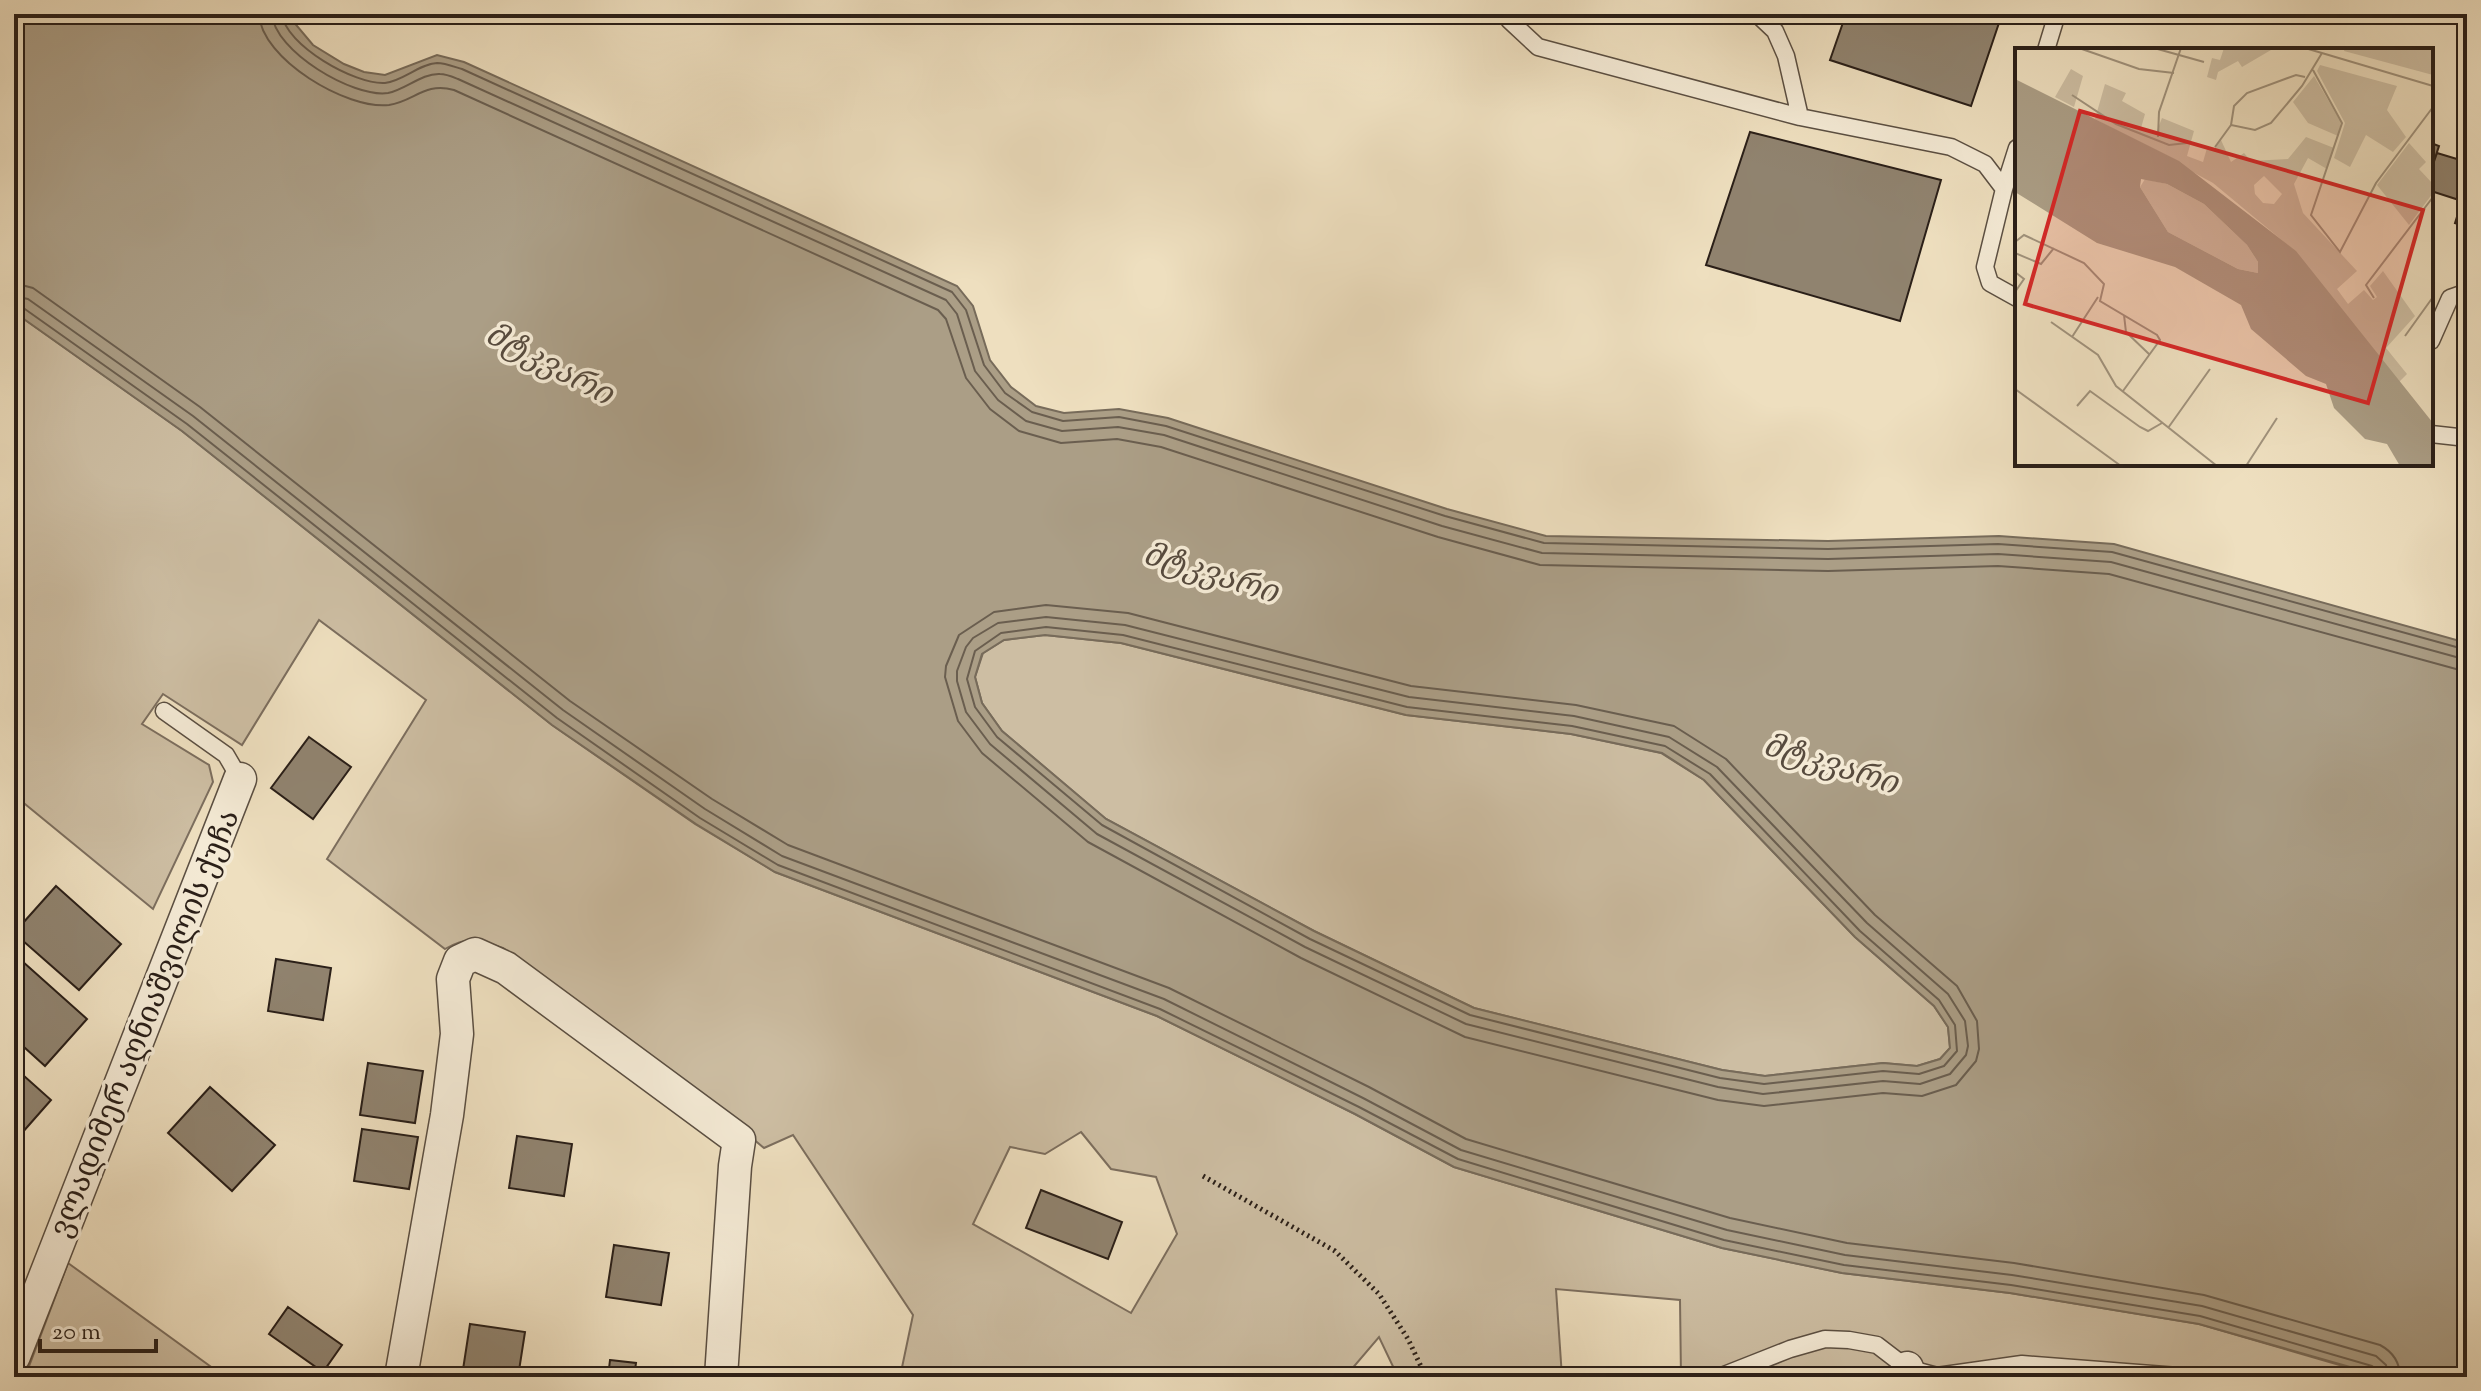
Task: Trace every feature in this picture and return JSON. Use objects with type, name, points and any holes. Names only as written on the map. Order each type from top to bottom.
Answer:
[{"type":"street","name":"ვლადიმერ აღნიაშვილის ქუჩა","points":[[14,1356],[240,779]]},
{"type":"street","points":[[401,1377],[447,1115],[457,1034],[453,979],[460,961],[475,954],[506,968],[739,1140],[721,1377]]},
{"type":"lane","points":[[1511,14],[1509,20],[1538,47],[1800,117],[1951,147],[1985,164],[2004,189]]},
{"type":"lane","points":[[1757,14],[1775,31],[1786,56],[1800,117]]},
{"type":"lane","points":[[2047,48],[2057,14]]},
{"type":"lane","points":[[2015,154],[1985,267],[1990,283],[2015,297]]},
{"type":"lane","points":[[2433,336],[2450,298],[2467,292]]},
{"type":"lane","points":[[2433,434],[2467,438]]},
{"type":"lane","points":[[164,711],[226,755],[240,779]]},
{"type":"lane","points":[[1719,1377],[1825,1339],[1877,1345],[1906,1372],[1937,1376],[2022,1364],[2191,1377]]},
{"type":"path","points":[[1203,1176],[1335,1251],[1379,1294],[1408,1339],[1426,1377]]},
{"type":"shaded area","points":[[14,312],[182,431],[552,725],[695,824],[775,872],[1157,1016],[1454,1167],[1722,1248],[1842,1273],[2010,1293],[2199,1324],[2367,1373],[2367,1377],[1681,1377],[1680,1300],[1556,1289],[1562,1377],[1398,1377],[1379,1337],[1345,1377],[900,1377],[913,1315],[793,1135],[764,1148],[720,1111],[503,948],[474,940],[445,949],[327,859],[426,700],[319,620],[242,745],[163,694],[142,724],[209,765],[213,782],[153,909],[14,795]],"holes":[[[1081,1132],[1111,1169],[1156,1177],[1177,1234],[1131,1313],[973,1224],[1010,1147],[1045,1154]]]},
{"type":"shaded area","points":[[1045,635],[1121,643],[1406,715],[1571,734],[1661,753],[1704,780],[1855,937],[1934,1006],[1948,1027],[1950,1048],[1940,1059],[1917,1066],[1883,1063],[1765,1076],[1722,1070],[1474,1008],[1314,931],[1106,819],[1002,731],[982,703],[975,677],[983,653],[1004,640]]},
{"type":"shaded area","points":[[68,1263],[225,1377],[25,1377]]},
{"type":"water","name":"მტკვარი","points":[[14,14],[287,14],[313,45],[344,64],[364,72],[385,75],[437,55],[464,62],[957,286],[973,306],[990,360],[1011,387],[1036,406],[1064,413],[1119,409],[1168,418],[1447,509],[1546,536],[1828,541],[1999,536],[2114,544],[2467,643],[2467,1377],[2385,1377],[2199,1324],[2010,1293],[1842,1273],[1722,1248],[1454,1167],[1157,1016],[775,872],[696,824],[552,725],[182,431],[14,312]],"holes":[[[1045,635],[1121,643],[1406,715],[1571,734],[1662,753],[1704,780],[1855,937],[1934,1006],[1948,1027],[1950,1048],[1940,1059],[1917,1066],[1883,1063],[1765,1076],[1722,1070],[1474,1008],[1314,931],[1106,819],[1002,731],[982,703],[975,677],[982,654],[1004,640]]]},
{"type":"building","points":[[1846,14],[2002,14],[1971,106],[1830,60]]},
{"type":"building","points":[[1750,132],[1941,180],[1900,321],[1706,265]]},
{"type":"building","points":[[2433,144],[2439,146],[2433,164]]},
{"type":"building","points":[[2437,153],[2467,162],[2467,227],[2455,223],[2462,201],[2433,192],[2433,164]]},
{"type":"building","points":[[309,737],[351,767],[313,819],[271,788]]},
{"type":"building","points":[[56,886],[121,944],[79,990],[14,933]]},
{"type":"building","points":[[276,959],[331,968],[323,1020],[268,1011]]},
{"type":"building","points":[[22,961],[87,1019],[45,1066],[14,1038],[14,970]]},
{"type":"building","points":[[368,1063],[423,1071],[415,1123],[360,1115]]},
{"type":"building","points":[[14,1067],[51,1100],[14,1142]]},
{"type":"building","points":[[210,1087],[275,1145],[232,1191],[168,1133]]},
{"type":"building","points":[[362,1129],[418,1137],[409,1189],[354,1181]]},
{"type":"building","points":[[517,1136],[572,1144],[564,1196],[509,1188]]},
{"type":"building","points":[[1041,1190],[1122,1222],[1108,1259],[1026,1228]]},
{"type":"building","points":[[614,1245],[669,1253],[661,1305],[606,1297]]},
{"type":"building","points":[[288,1307],[342,1345],[323,1372],[269,1334]]},
{"type":"building","points":[[470,1324],[525,1332],[518,1377],[462,1376]]},
{"type":"building","points":[[610,1360],[636,1363],[634,1377],[608,1377]]}]
